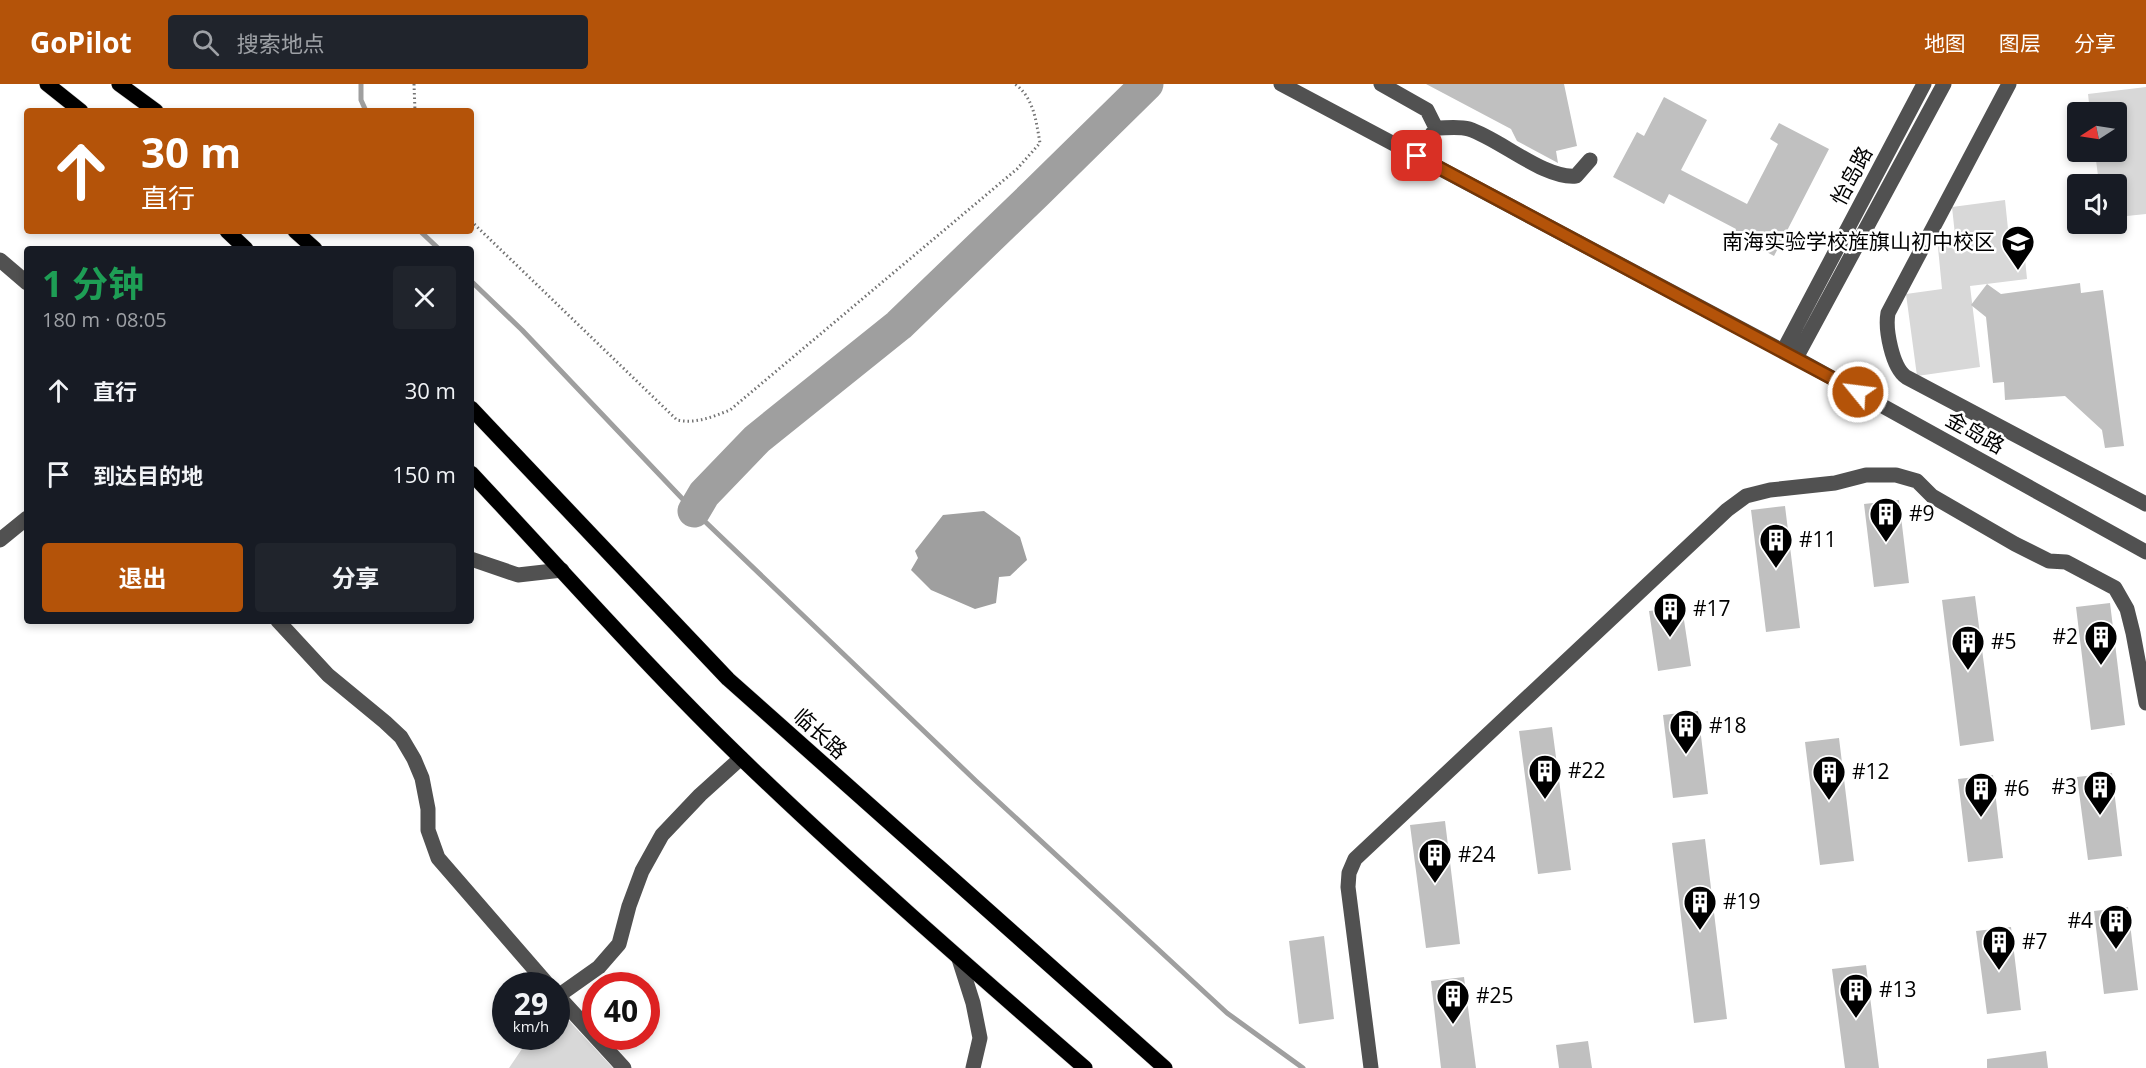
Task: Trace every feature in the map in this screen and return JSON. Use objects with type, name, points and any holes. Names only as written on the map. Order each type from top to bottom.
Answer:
[{"type":"main road","points":[[47,84],[77,108]]},
{"type":"main road","points":[[119,84],[152,108]]},
{"type":"main road","points":[[230,234],[243,246]]},
{"type":"main road","points":[[298,234],[312,246]]},
{"type":"main road","name":"临长路","points":[[474,411],[728,680],[1165,1068]]},
{"type":"main road","points":[[474,476],[741,758],[911,917],[1085,1068]]},
{"type":"street","name":"金岛路","points":[[1281,84],[1790,355],[2146,552]]},
{"type":"street","points":[[1381,84],[1427,110],[1436,128]]},
{"type":"street","name":"怡岛路","points":[[1790,355],[1924,84]]},
{"type":"street","points":[[1790,355],[1944,84]]},
{"type":"street","points":[[2009,84],[1888,313],[1886,324],[1895,360],[1900,373],[1905,377],[2146,504]]},
{"type":"street","points":[[1417,156],[1436,128]]},
{"type":"street","points":[[1436,128],[1468,129],[1567,177],[1576,176],[1590,160]]},
{"type":"street","points":[[0,260],[24,280]]},
{"type":"street","points":[[1371,1068],[1348,887],[1349,873],[1355,859],[1727,510],[1746,496],[1770,490],[1835,483],[1866,475],[1896,475],[1917,481],[1932,496],[2015,544],[2049,561],[2066,562],[2115,588],[2127,609],[2146,703]]},
{"type":"street","points":[[0,540],[24,520]]},
{"type":"street","points":[[474,561],[518,575],[562,570]]},
{"type":"street","points":[[281,624],[328,675],[401,738],[422,778],[428,809],[428,830],[438,858],[538,972]]},
{"type":"street","points":[[570,984],[599,968],[620,944],[629,906],[642,871],[662,835],[700,795],[741,758]]},
{"type":"street","points":[[959,959],[973,1003],[980,1038],[974,1068]]},
{"type":"street","points":[[570,1009],[624,1068]]},
{"type":"path","points":[[414,84],[415,108]]},
{"type":"path","points":[[474,224],[677,420],[687,422],[705,420],[730,410],[1017,169],[1040,142],[1034,111],[1023,90],[1015,84]]},
{"type":"shaded area","points":[[2146,87],[2146,214],[2127,216],[2127,174],[2098,174],[2096,162],[2127,162],[2127,102],[2089,102],[2088,94]]},
{"type":"shaded area","points":[[2005,200],[2008,229],[2022,228],[2027,279],[1970,286],[1980,367],[1917,376],[1906,294],[1942,289],[1937,237],[1955,235],[1952,207]]},
{"type":"shaded area","points":[[984,511],[1020,537],[1027,560],[1010,576],[999,577],[996,603],[975,609],[931,590],[911,570],[918,558],[915,551],[943,515]]},
{"type":"shaded area","points":[[570,1022],[582,1035],[582,1050],[596,1050],[613,1068],[509,1068],[521,1050],[570,1050]]},
{"type":"building","points":[[1426,84],[1564,84],[1577,146],[1556,151],[1558,163],[1517,141],[1511,129]]},
{"type":"building","points":[[1664,97],[1707,120],[1681,170],[1747,204],[1778,144],[1770,139],[1779,123],[1829,149],[1774,256],[1733,234],[1736,229],[1669,194],[1664,204],[1613,177],[1637,132],[1644,136]]},
{"type":"building","points":[[2080,283],[2081,293],[2103,290],[2124,446],[2105,448],[2102,430],[2065,396],[2005,400],[2004,382],[1993,383],[1986,317],[1971,305],[1987,284],[2001,294]]},
{"type":"building","name":"#9","points":[[1899,500],[1909,583],[1874,587],[1864,504]]},
{"type":"building","name":"#11","points":[[1785,506],[1800,628],[1766,632],[1751,510]]},
{"type":"building","name":"#5","points":[[1975,596],[1994,741],[1960,746],[1942,600]]},
{"type":"building","name":"#2","points":[[2110,603],[2125,725],[2091,730],[2076,607]]},
{"type":"building","name":"#17","points":[[1682,607],[1691,666],[1658,671],[1649,611]]},
{"type":"building","name":"#18","points":[[1698,711],[1708,794],[1673,798],[1663,715]]},
{"type":"building","name":"#22","points":[[1552,727],[1571,870],[1538,874],[1519,731]]},
{"type":"building","name":"#12","points":[[1839,738],[1854,861],[1820,865],[1805,742]]},
{"type":"building","name":"#3","points":[[2112,773],[2122,856],[2088,860],[2077,777]]},
{"type":"building","name":"#6","points":[[1993,775],[2003,858],[1968,862],[1958,779]]},
{"type":"building","name":"#24","points":[[1445,821],[1460,944],[1426,948],[1410,825]]},
{"type":"building","name":"#19","points":[[1705,839],[1727,1019],[1694,1023],[1672,843]]},
{"type":"building","name":"#4","points":[[2128,907],[2138,990],[2104,994],[2094,911]]},
{"type":"building","name":"#7","points":[[2011,927],[2021,1010],[1987,1014],[1976,931]]},
{"type":"building","points":[[1324,936],[1334,1019],[1299,1024],[1289,941]]},
{"type":"building","name":"#13","points":[[1866,965],[1879,1068],[1845,1068],[1832,969]]},
{"type":"building","name":"#25","points":[[1464,977],[1476,1068],[1441,1068],[1431,981]]},
{"type":"building","points":[[1588,1041],[1592,1068],[1559,1068],[1556,1045]]},
{"type":"building","points":[[2046,1051],[2048,1068],[1987,1068],[1987,1059]]},
{"type":"waterway","points":[[361,84],[361,100],[365,108]]},
{"type":"waterway","points":[[694,511],[704,494],[757,439],[899,325],[1147,84]]},
{"type":"waterway","points":[[423,234],[436,246]]},
{"type":"waterway","points":[[474,284],[522,330],[694,511],[976,781],[1227,1013],[1303,1068]]},
{"type":"place","name":"南海实验学校旌旗山初中校区","points":[[2018,271]]},
{"type":"place","name":"#9","points":[[1886,543]]},
{"type":"place","name":"#11","points":[[1776,569]]},
{"type":"place","name":"#17","points":[[1670,638]]},
{"type":"place","name":"#2","points":[[2101,666]]},
{"type":"place","name":"#5","points":[[1968,671]]},
{"type":"place","name":"#18","points":[[1686,755]]},
{"type":"place","name":"#22","points":[[1545,800]]},
{"type":"place","name":"#12","points":[[1829,801]]},
{"type":"place","name":"#3","points":[[2100,816]]},
{"type":"place","name":"#6","points":[[1981,818]]},
{"type":"place","name":"#24","points":[[1435,884]]},
{"type":"place","name":"#19","points":[[1700,931]]},
{"type":"place","name":"#4","points":[[2116,950]]},
{"type":"place","name":"#7","points":[[1999,971]]},
{"type":"place","name":"#13","points":[[1856,1019]]},
{"type":"place","name":"#25","points":[[1453,1025]]},
{"type":"route","points":[[1417,156],[1858,392]]}]
